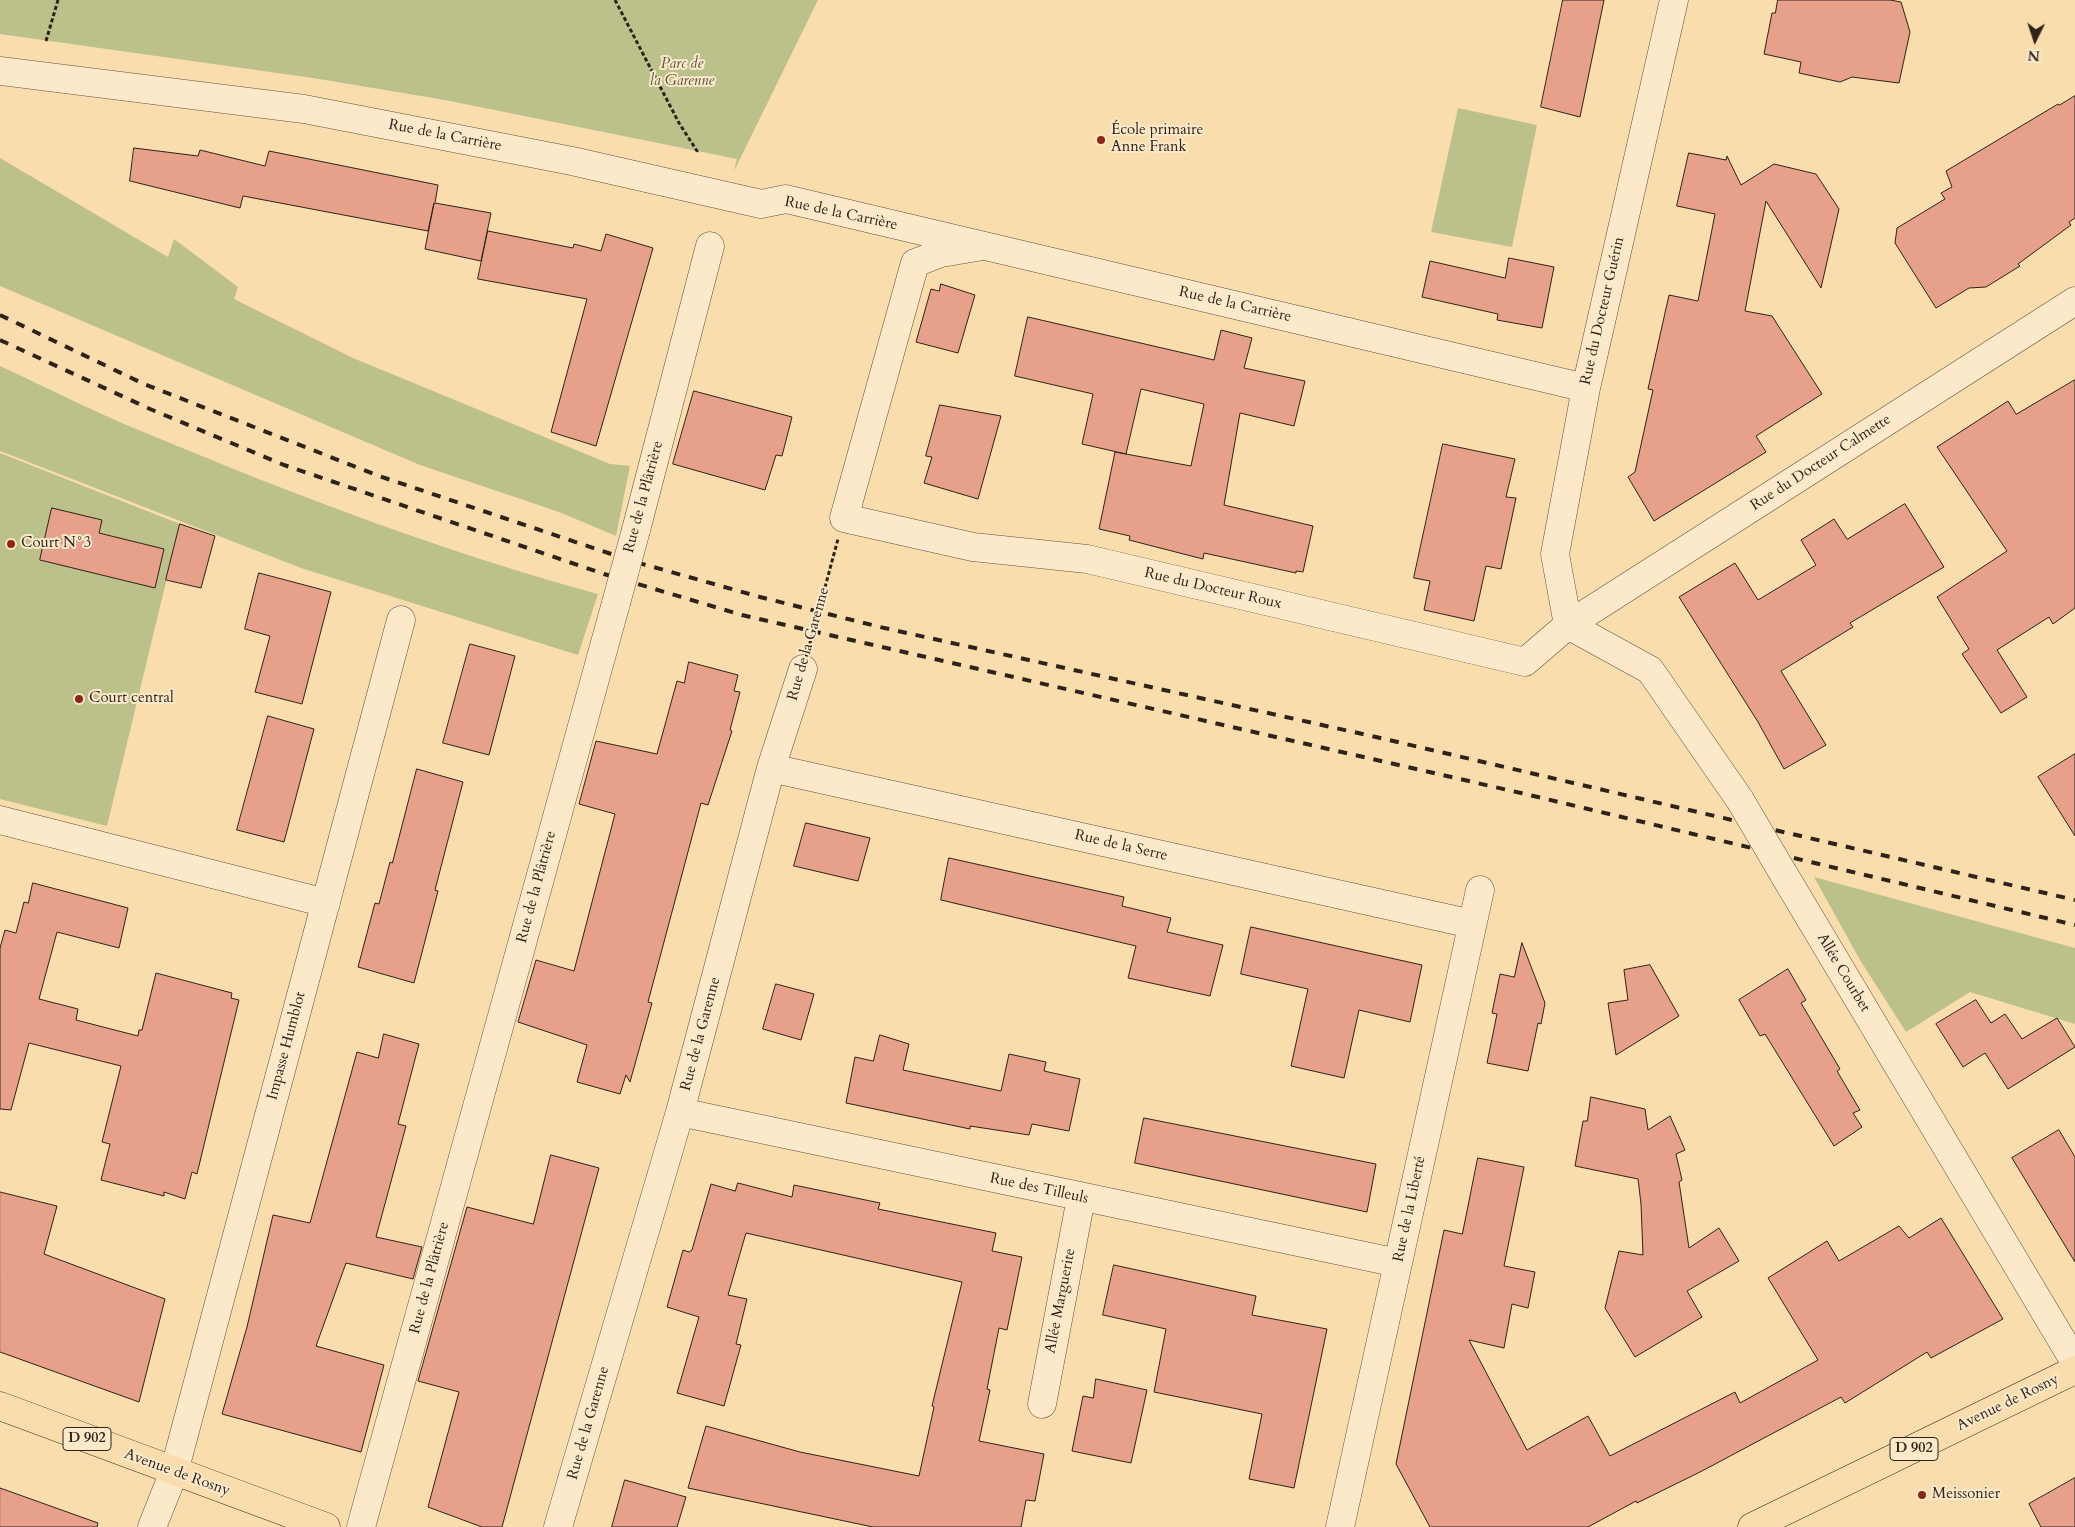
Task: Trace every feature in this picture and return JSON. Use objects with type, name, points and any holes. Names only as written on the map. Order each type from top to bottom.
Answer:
[{"type":"main road","name":"Avenue de Rosny","points":[[1752,1527],[2075,1370]]},
{"type":"main road","name":"Avenue de Rosny","points":[[0,1406],[326,1527]]},
{"type":"street","name":"Rue du Docteur Guérin","points":[[1568,625],[1555,554],[1586,388],[1674,0]]},
{"type":"street","name":"Rue de la Carrière","points":[[0,71],[304,109],[572,161],[761,204],[786,200],[1586,388]]},
{"type":"street","name":"Rue de la Plâtrière","points":[[361,1527],[636,530],[710,246]]},
{"type":"street","points":[[841,529],[915,263],[941,253],[984,246]]},
{"type":"street","name":"Rue du Docteur Calmette","points":[[1568,625],[2075,301]]},
{"type":"street","name":"Rue du Docteur Roux","points":[[841,529],[973,547],[1087,559],[1525,662],[1568,625]]},
{"type":"street","name":"Impasse Humblot","points":[[152,1527],[174,1472],[401,620]]},
{"type":"street","name":"Allée Courbet","points":[[1568,625],[1650,670],[1740,800],[2075,1362]]},
{"type":"street","name":"Rue de la Garenne","points":[[558,1527],[680,1112],[771,768],[803,669]]},
{"type":"street","name":"Rue de la Serre","points":[[771,768],[1472,924]]},
{"type":"street","points":[[0,820],[326,903]]},
{"type":"street","name":"Rue de la Liberté","points":[[1340,1527],[1480,890]]},
{"type":"street","name":"Rue des Tilleuls","points":[[680,1112],[1081,1198],[1398,1263]]},
{"type":"street","name":"Allée Marguerite","points":[[1042,1404],[1081,1198]]},
{"type":"path","points":[[42,76],[46,40],[58,0]]},
{"type":"path","points":[[616,0],[686,133]]},
{"type":"path","name":"Rue de la Garenne","points":[[803,669],[841,529]]},
{"type":"green space","name":"Parc de la Garenne","points":[[0,0],[818,0],[734,171],[737,159],[445,100],[313,78],[0,34]]},
{"type":"green space","points":[[1458,108],[1537,125],[1512,247],[1431,232]]},
{"type":"green space","points":[[0,158],[168,257],[174,239],[238,287],[234,299],[353,358],[610,464],[630,466],[616,536],[559,512],[420,465],[0,286]]},
{"type":"green space","points":[[0,366],[138,430],[321,503],[431,543],[598,594],[578,655],[301,568],[0,451]]},
{"type":"green space","points":[[0,453],[180,524],[107,826],[0,799]]},
{"type":"green space","points":[[1814,877],[2075,948],[2075,1024],[1970,992],[1906,1032],[1860,960]]},
{"type":"building","points":[[1563,0],[1604,0],[1580,117],[1541,107]]},
{"type":"building","points":[[1778,0],[1890,0],[1901,2],[1910,32],[1899,83],[1852,77],[1840,82],[1799,73],[1801,62],[1764,54],[1772,13],[1775,13]]},
{"type":"building","points":[[2075,96],[2075,218],[2069,222],[2071,225],[2018,264],[2020,266],[1986,287],[1969,288],[1936,308],[1895,243],[1897,228],[1945,199],[1941,193],[1952,187],[1946,171],[2058,104]]},
{"type":"building","points":[[134,148],[198,156],[200,150],[265,166],[269,151],[438,185],[435,203],[491,213],[481,261],[425,249],[434,203],[428,231],[243,196],[240,208],[130,181]]},
{"type":"building","points":[[1689,153],[1726,160],[1727,156],[1741,185],[1774,164],[1816,174],[1839,209],[1821,288],[1766,201],[1745,311],[1772,316],[1822,394],[1756,436],[1766,452],[1654,521],[1628,477],[1635,472],[1653,390],[1648,389],[1669,295],[1698,301],[1715,214],[1677,206]]},
{"type":"building","points":[[488,231],[573,248],[574,244],[601,251],[606,234],[653,248],[596,446],[551,432],[587,299],[478,279]]},
{"type":"building","points":[[1509,258],[1554,267],[1542,328],[1497,320],[1498,314],[1422,297],[1430,261],[1505,278]]},
{"type":"building","points":[[941,284],[975,295],[958,353],[916,342],[931,289],[939,291]]},
{"type":"building","points":[[1028,317],[1214,360],[1221,330],[1252,338],[1244,368],[1305,381],[1294,426],[1240,413],[1224,505],[1313,526],[1303,572],[1296,571],[1296,573],[1204,553],[1203,559],[1129,540],[1130,536],[1099,529],[1115,452],[1191,466],[1204,404],[1141,389],[1126,454],[1082,444],[1093,394],[1015,376]]},
{"type":"building","points":[[2075,380],[2075,608],[2053,624],[2049,617],[1997,650],[2027,697],[2001,713],[1962,654],[1969,649],[1937,597],[2007,551],[1937,447],[2008,401],[2016,414]]},
{"type":"building","points":[[694,391],[792,417],[782,456],[776,455],[765,490],[673,464]]},
{"type":"building","points":[[940,405],[1001,416],[978,499],[924,483],[932,457],[926,456]]},
{"type":"building","points":[[1443,444],[1515,459],[1506,497],[1516,498],[1501,569],[1486,566],[1474,621],[1424,610],[1430,581],[1414,578]]},
{"type":"building","points":[[1905,504],[1944,567],[1850,623],[1853,627],[1781,671],[1826,745],[1784,769],[1758,722],[1679,597],[1735,563],[1758,600],[1816,565],[1801,540],[1834,519],[1847,539]]},
{"type":"building","points":[[52,508],[102,520],[99,533],[164,549],[155,588],[40,560]]},
{"type":"building","points":[[180,524],[215,536],[201,588],[166,580]]},
{"type":"building","points":[[259,573],[331,592],[302,704],[255,692],[270,636],[245,629]]},
{"type":"building","points":[[470,644],[515,656],[489,755],[443,743]]},
{"type":"building","points":[[689,662],[738,675],[734,691],[740,692],[730,730],[732,731],[708,805],[701,803],[648,1002],[652,1003],[630,1082],[626,1075],[620,1094],[577,1082],[587,1045],[518,1022],[536,960],[574,971],[615,814],[579,804],[596,741],[657,754],[677,681],[684,683]]},
{"type":"building","points":[[268,716],[314,729],[284,842],[237,830]]},
{"type":"building","points":[[2075,754],[2075,836],[2038,777]]},
{"type":"building","points":[[417,769],[463,782],[435,890],[438,891],[414,983],[358,967],[375,903],[379,904],[390,862],[392,863]]},
{"type":"building","points":[[806,823],[870,838],[858,881],[794,866]]},
{"type":"building","points":[[949,858],[1124,897],[1122,906],[1171,918],[1167,932],[1223,945],[1210,996],[1128,978],[1136,946],[941,900]]},
{"type":"building","points":[[33,883],[128,908],[119,948],[57,932],[39,999],[78,1009],[76,1020],[138,1036],[139,1030],[142,1030],[156,973],[232,993],[231,998],[239,1000],[197,1174],[192,1172],[185,1199],[164,1192],[164,1196],[101,1180],[110,1144],[102,1142],[121,1066],[29,1043],[11,1110],[0,1109],[0,948],[5,930],[16,933],[24,902],[28,903]]},
{"type":"building","points":[[1251,927],[1422,965],[1410,1022],[1359,1010],[1344,1078],[1291,1066],[1308,989],[1241,974]]},
{"type":"building","points":[[1522,943],[1545,1003],[1541,1024],[1538,1023],[1528,1071],[1487,1063],[1497,1014],[1492,1013],[1500,974],[1514,977]]},
{"type":"building","points":[[1650,965],[1679,1016],[1616,1055],[1608,1003],[1628,1000],[1624,970]]},
{"type":"building","points":[[1788,969],[1806,1000],[1801,1003],[1840,1069],[1837,1071],[1860,1110],[1853,1113],[1862,1127],[1834,1146],[1765,1034],[1760,1036],[1739,1000]]},
{"type":"building","points":[[776,984],[814,994],[801,1040],[763,1029]]},
{"type":"building","points":[[1976,1000],[1991,1023],[2005,1014],[2022,1039],[2057,1018],[2075,1047],[2008,1089],[1985,1053],[1963,1067],[1936,1024]]},
{"type":"building","points":[[384,1034],[419,1044],[398,1124],[406,1126],[376,1237],[422,1247],[413,1279],[346,1263],[316,1346],[384,1365],[361,1452],[222,1414],[247,1327],[273,1215],[310,1223],[357,1052],[378,1058]]},
{"type":"building","points":[[880,1035],[909,1044],[903,1070],[1001,1091],[1009,1054],[1046,1062],[1044,1071],[1080,1079],[1069,1131],[1032,1124],[1029,1135],[970,1126],[970,1129],[846,1103],[855,1057],[873,1061]]},
{"type":"building","points":[[1591,1097],[1645,1109],[1648,1130],[1670,1116],[1685,1150],[1676,1154],[1682,1180],[1679,1182],[1689,1248],[1719,1228],[1739,1261],[1687,1291],[1702,1317],[1635,1357],[1605,1308],[1619,1251],[1643,1255],[1638,1179],[1575,1166],[1583,1121],[1587,1121]]},
{"type":"building","points":[[1144,1118],[1376,1164],[1367,1212],[1135,1163]]},
{"type":"building","points":[[2059,1130],[2075,1157],[2075,1262],[2012,1158]]},
{"type":"building","points":[[551,1155],[599,1168],[502,1527],[482,1527],[428,1507],[459,1392],[418,1381],[467,1207],[533,1224]]},
{"type":"building","points":[[1478,1158],[1524,1167],[1504,1266],[1535,1272],[1528,1308],[1512,1304],[1504,1348],[1469,1340],[1527,1450],[1588,1416],[1610,1456],[1735,1392],[1740,1403],[1818,1360],[1768,1278],[1827,1241],[1839,1261],[1899,1226],[1909,1238],[1941,1218],[2003,1319],[1931,1358],[1927,1352],[1845,1403],[1841,1397],[1702,1471],[1637,1503],[1636,1501],[1588,1527],[1430,1527],[1396,1464],[1444,1230],[1462,1234]]},
{"type":"building","points":[[738,1183],[792,1197],[794,1185],[880,1203],[878,1209],[996,1233],[992,1251],[1022,1257],[1007,1330],[999,1328],[987,1389],[990,1390],[979,1441],[1044,1454],[1035,1501],[1026,1500],[1021,1527],[873,1527],[688,1488],[706,1426],[800,1452],[919,1476],[934,1407],[932,1406],[962,1282],[746,1233],[728,1295],[747,1299],[736,1344],[741,1345],[724,1406],[677,1393],[699,1317],[667,1307],[683,1250],[689,1252],[692,1250],[711,1184],[735,1191]]},
{"type":"building","points":[[0,1192],[57,1206],[44,1254],[165,1299],[139,1402],[0,1352]]},
{"type":"building","points":[[1114,1265],[1256,1296],[1252,1315],[1327,1329],[1294,1488],[1249,1479],[1262,1414],[1154,1392],[1166,1329],[1103,1315]]},
{"type":"building","points":[[1096,1379],[1147,1390],[1131,1463],[1072,1451],[1083,1396],[1093,1398]]},
{"type":"building","points":[[2075,1478],[2075,1527],[2041,1527],[2029,1504]]},
{"type":"building","points":[[625,1480],[686,1497],[677,1527],[612,1527]]},
{"type":"building","points":[[0,1488],[98,1523],[97,1527],[0,1527]]},
{"type":"railway","points":[[0,315],[144,384],[379,476],[632,561],[760,597],[880,627],[1376,737],[2075,900]]},
{"type":"railway","points":[[0,340],[150,409],[284,465],[604,574],[742,615],[1521,793],[2075,925]]},
{"type":"place","name":"École primaire Anne Frank","points":[[1101,140]]},
{"type":"place","name":"Court N°3","points":[[11,544]]},
{"type":"place","name":"Court central","points":[[79,699]]},
{"type":"place","name":"Meissonier","points":[[1922,1495]]}]
